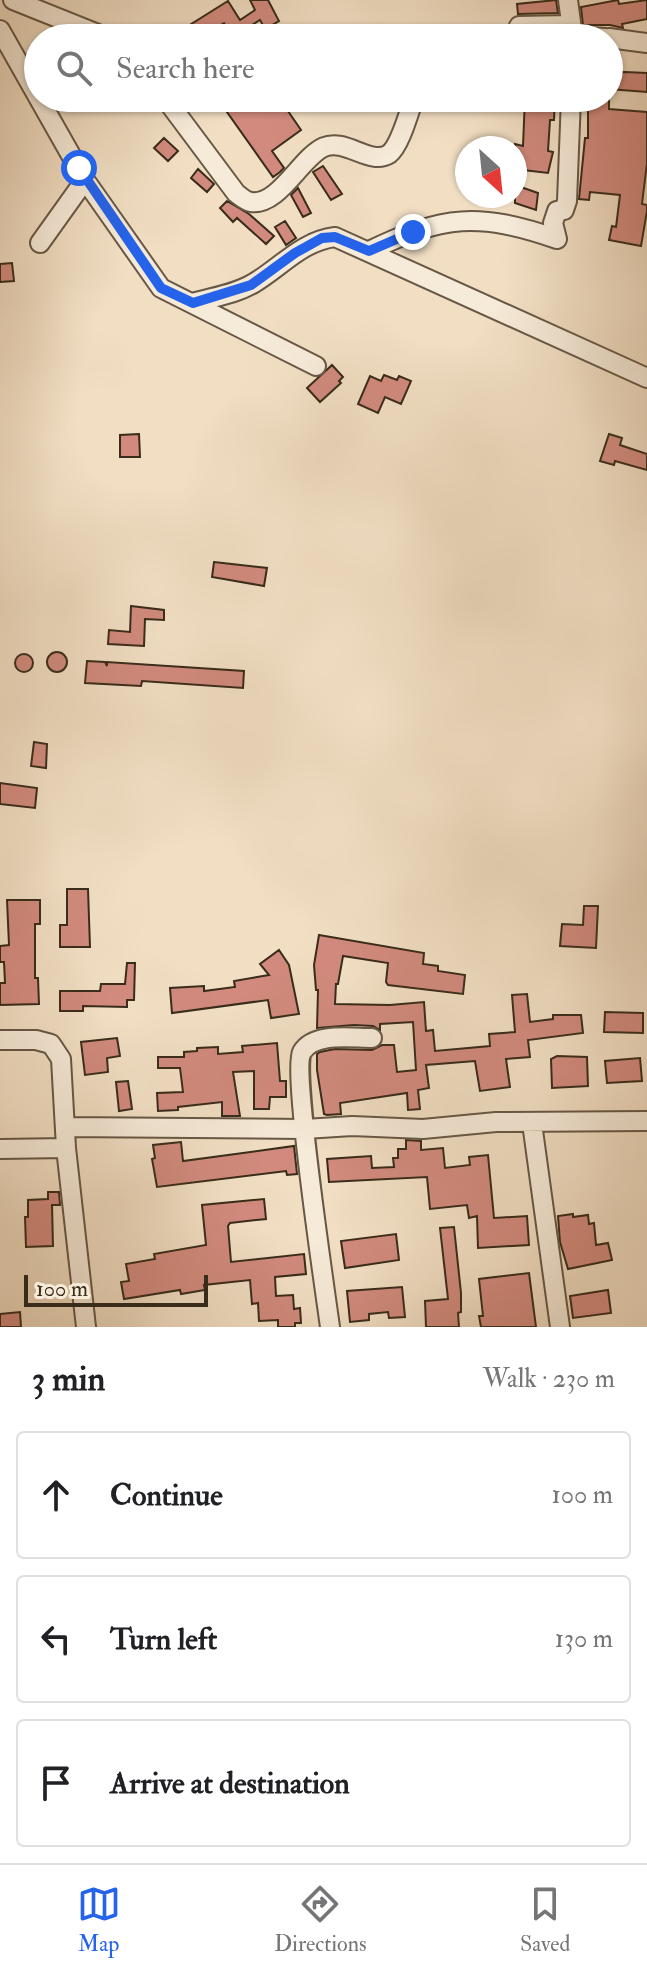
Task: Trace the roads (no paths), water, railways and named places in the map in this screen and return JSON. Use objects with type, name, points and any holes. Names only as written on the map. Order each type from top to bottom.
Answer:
[{"type":"street","points":[[13,0],[73,24]]},
{"type":"street","points":[[568,0],[571,24]]},
{"type":"street","points":[[0,30],[24,72]]},
{"type":"street","points":[[623,40],[647,43]]},
{"type":"street","points":[[46,112],[85,180],[161,288],[316,366]]},
{"type":"street","points":[[175,112],[236,193],[246,201],[256,202],[273,195],[322,148],[345,146],[377,158],[387,155],[394,149],[409,112]]},
{"type":"street","points":[[369,251],[391,240],[437,225],[476,220],[512,224],[557,239],[553,223],[557,211],[564,210],[567,201],[570,112]]},
{"type":"street","points":[[40,243],[85,180]]},
{"type":"street","points":[[193,303],[251,285],[295,253],[322,238],[335,237],[647,378]]},
{"type":"street","points":[[330,1327],[299,1067],[302,1052],[313,1042],[321,1039],[372,1038]]},
{"type":"street","points":[[0,1040],[36,1040],[57,1049],[61,1059],[66,1148],[86,1327]]},
{"type":"street","points":[[66,1127],[305,1129],[352,1126],[423,1129],[461,1124],[647,1121]]},
{"type":"street","points":[[532,1123],[560,1327]]},
{"type":"street","points":[[0,1149],[66,1148]]}]
